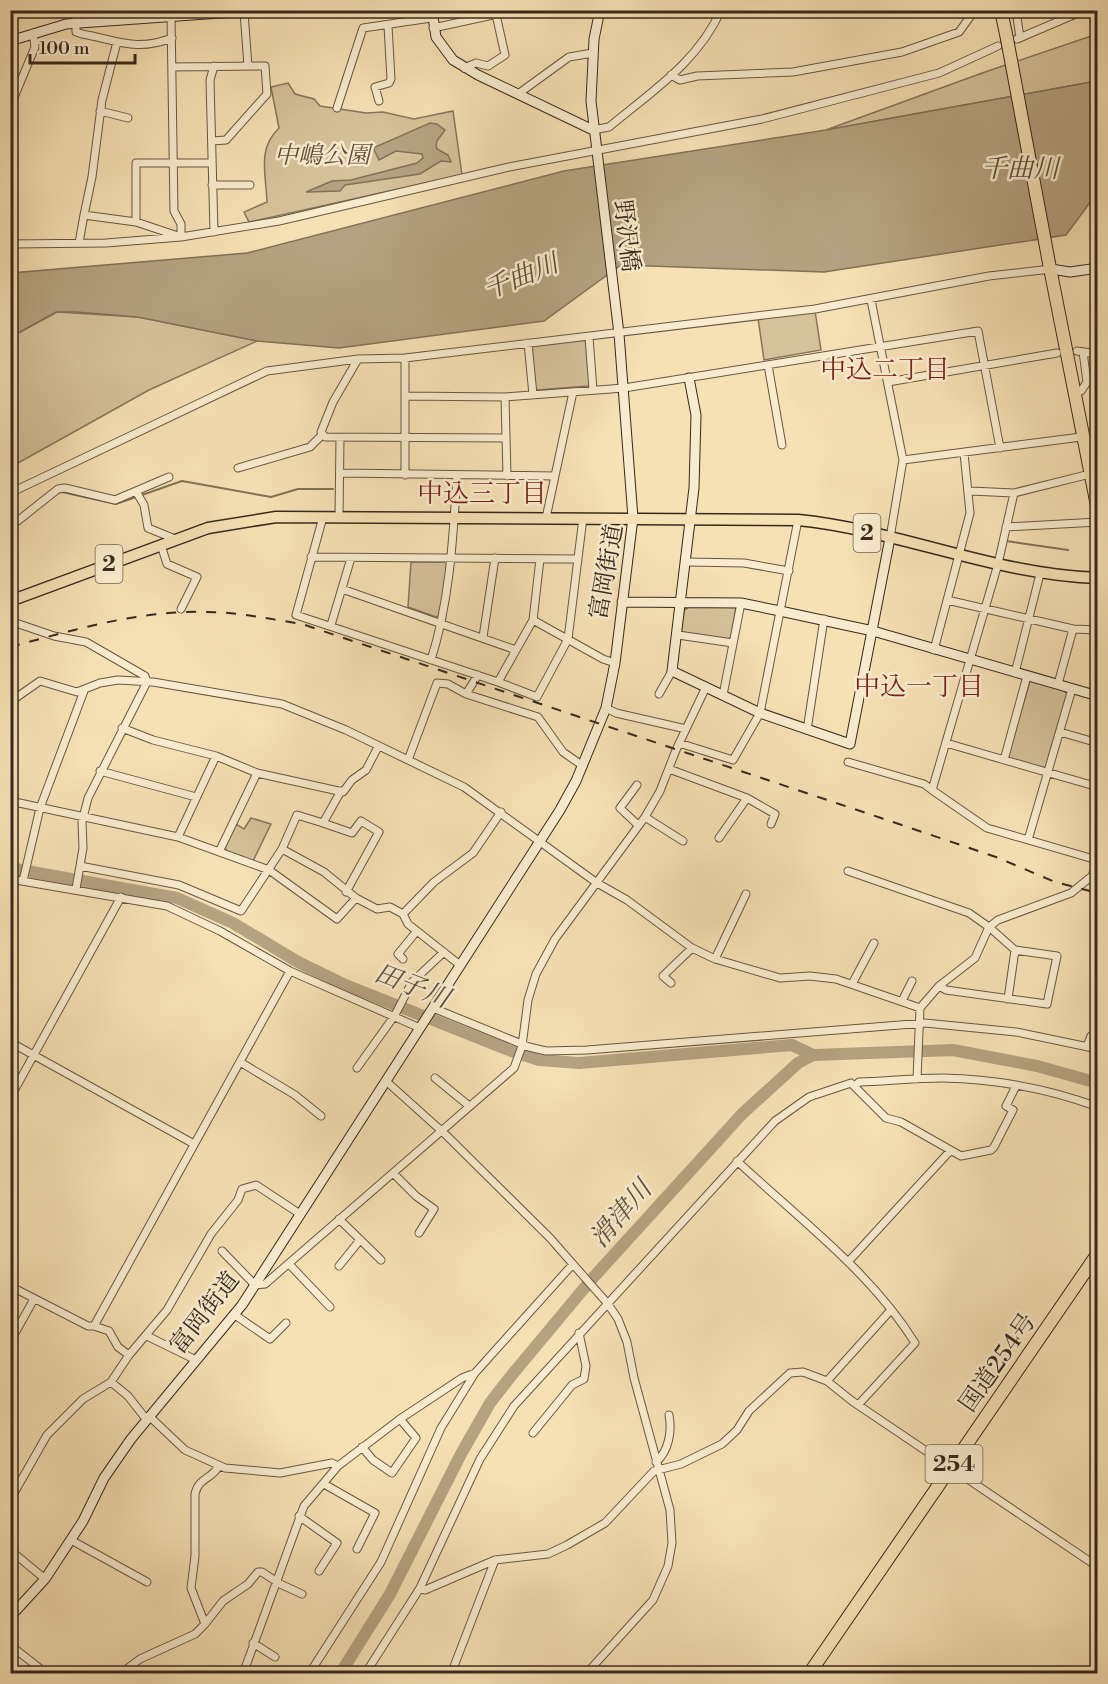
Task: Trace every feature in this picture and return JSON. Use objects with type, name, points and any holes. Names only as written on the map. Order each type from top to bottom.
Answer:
[{"type":"highway","points":[[1001,10],[1073,392],[1098,511]]},
{"type":"highway","name":"国道254号","points":[[809,1674],[1098,1253]]},
{"type":"main road","points":[[10,41],[76,23],[263,10]]},
{"type":"main road","name":"野沢橋","points":[[600,10],[593,53],[593,130],[624,388],[633,518]]},
{"type":"main road","points":[[432,19],[446,52],[464,68],[593,130]]},
{"type":"main road","points":[[1050,266],[1070,272],[1098,268]]},
{"type":"main road","points":[[689,378],[696,415],[692,519],[672,671],[760,713],[850,744],[890,538]]},
{"type":"main road","name":"2","points":[[10,601],[208,528],[276,516],[633,518]]},
{"type":"main road","name":"富岡街道","points":[[10,1617],[45,1579],[71,1540],[104,1478],[147,1417],[235,1315],[560,810],[583,766],[606,708],[615,663],[633,518],[798,520],[890,538],[1040,574],[1098,578]]},
{"type":"main road","points":[[622,602],[741,603],[873,631],[1098,696]]},
{"type":"street","points":[[76,10],[76,32],[82,34],[117,42],[152,46],[172,38]]},
{"type":"street","points":[[337,108],[363,28],[516,10]]},
{"type":"street","points":[[593,130],[609,127],[689,60],[711,33],[721,10]]},
{"type":"street","points":[[671,75],[680,80],[697,76],[794,72],[902,52],[946,39],[959,32],[975,10]]},
{"type":"street","points":[[1016,10],[1019,39],[1085,10]]},
{"type":"street","points":[[244,12],[248,66]]},
{"type":"street","points":[[464,68],[476,63],[488,66],[505,55],[495,12]]},
{"type":"street","points":[[171,16],[174,211],[181,224],[181,237]]},
{"type":"street","points":[[379,101],[375,87],[389,83],[391,79],[388,26]]},
{"type":"street","points":[[10,107],[34,47],[33,33]]},
{"type":"street","points":[[79,243],[100,111],[117,42]]},
{"type":"street","points":[[10,244],[79,243],[181,237],[279,221],[596,149],[688,135],[905,83],[939,73],[998,46]]},
{"type":"street","points":[[518,94],[569,57],[593,53]]},
{"type":"street","points":[[214,66],[210,80],[214,232]]},
{"type":"street","points":[[172,67],[265,66],[267,94],[226,140],[212,141]]},
{"type":"street","points":[[100,111],[128,118]]},
{"type":"street","points":[[136,222],[136,163],[212,163]]},
{"type":"street","points":[[212,185],[250,185]]},
{"type":"street","points":[[84,215],[136,222],[181,237]]},
{"type":"street","points":[[10,493],[267,371],[358,359],[405,358],[528,342],[589,337],[618,330],[871,300],[1050,266]]},
{"type":"street","points":[[871,300],[903,460],[890,538]]},
{"type":"street","points":[[405,396],[505,397],[624,388],[978,331],[1000,448]]},
{"type":"street","points":[[589,337],[593,390]]},
{"type":"street","points":[[528,342],[533,395]]},
{"type":"street","points":[[1073,392],[1081,391],[1087,382],[1080,351],[1098,354]]},
{"type":"street","points":[[888,382],[1057,353]]},
{"type":"street","points":[[405,358],[405,475]]},
{"type":"street","points":[[238,468],[310,447],[321,436],[333,402],[358,359]]},
{"type":"street","points":[[768,365],[782,445]]},
{"type":"street","points":[[546,518],[573,392]]},
{"type":"street","points":[[505,397],[507,476]]},
{"type":"street","points":[[321,436],[506,438]]},
{"type":"street","points":[[903,460],[1082,437]]},
{"type":"street","points":[[339,517],[340,438]]},
{"type":"street","points":[[934,650],[970,513],[970,491],[964,453]]},
{"type":"street","points":[[340,473],[555,476]]},
{"type":"street","points":[[970,491],[1014,493],[1090,474]]},
{"type":"street","points":[[431,660],[442,624],[452,559],[457,475]]},
{"type":"street","points":[[10,527],[58,489],[65,488],[115,500],[138,495],[169,477]]},
{"type":"street","points":[[932,790],[986,609],[1014,493]]},
{"type":"street","points":[[138,495],[144,505],[148,528],[175,540]]},
{"type":"street","points":[[322,517],[296,615],[478,675],[537,697],[568,639],[583,518]]},
{"type":"street","points":[[679,743],[733,760],[760,713],[798,520]]},
{"type":"street","points":[[1006,527],[1098,522]]},
{"type":"street","points":[[161,545],[167,564],[196,577],[181,609]]},
{"type":"street","points":[[311,557],[578,559]]},
{"type":"street","points":[[331,625],[351,558]]},
{"type":"street","points":[[483,637],[495,558]]},
{"type":"street","points":[[498,682],[533,620],[540,559]]},
{"type":"street","points":[[686,562],[744,563],[789,571]]},
{"type":"street","points":[[1015,673],[1040,574]]},
{"type":"street","points":[[342,590],[516,650]]},
{"type":"street","points":[[947,600],[1073,629],[1098,630]]},
{"type":"street","points":[[723,695],[741,603]]},
{"type":"street","points":[[533,620],[615,663]]},
{"type":"street","points":[[807,730],[824,620]]},
{"type":"street","points":[[10,621],[54,636],[86,642],[145,676],[147,682],[99,771],[83,817],[84,848],[76,887]]},
{"type":"street","points":[[1058,684],[1073,629]]},
{"type":"street","points":[[678,635],[733,643]]},
{"type":"street","points":[[659,694],[672,671]]},
{"type":"street","points":[[466,694],[478,675]]},
{"type":"street","points":[[1004,760],[1027,676]]},
{"type":"street","points":[[10,702],[40,681],[55,683],[74,691],[84,691],[100,683],[118,680],[147,682],[282,704],[408,760],[464,788],[501,812],[597,883],[627,900],[692,948],[715,959],[780,978],[823,976],[920,1008]]},
{"type":"street","points":[[408,760],[437,683],[448,684],[466,694],[538,717],[563,752],[583,766]]},
{"type":"street","points":[[222,1251],[255,1285],[265,1284],[442,1132],[516,1063],[522,1045],[528,1000],[536,974],[555,939],[645,817],[706,687]]},
{"type":"street","points":[[1028,840],[1071,688]]},
{"type":"street","points":[[23,879],[40,808],[84,691]]},
{"type":"street","points":[[606,708],[616,713],[686,729]]},
{"type":"street","points":[[122,728],[153,740],[216,756],[257,773],[341,791],[346,791],[352,780],[364,773],[378,747]]},
{"type":"street","points":[[1060,732],[1098,743]]},
{"type":"street","points":[[946,743],[1098,787]]},
{"type":"street","points":[[178,837],[216,756]]},
{"type":"street","points":[[848,762],[924,784],[987,828],[1097,860],[1092,876],[1077,889],[998,920],[989,927],[975,958],[939,986],[920,1008],[917,1078]]},
{"type":"street","points":[[669,769],[747,798],[775,814],[771,824]]},
{"type":"street","points":[[99,771],[196,797]]},
{"type":"street","points":[[219,852],[257,773]]},
{"type":"street","points":[[638,784],[620,808],[638,825]]},
{"type":"street","points":[[323,823],[341,791]]},
{"type":"street","points":[[719,838],[747,798]]},
{"type":"street","points":[[10,801],[178,837],[268,870],[338,919],[356,898]]},
{"type":"street","points":[[403,914],[434,882],[472,853],[501,812]]},
{"type":"street","points":[[79,869],[179,885],[238,911],[243,909],[282,849],[297,815],[352,833],[360,821],[379,832],[346,892]]},
{"type":"street","points":[[645,817],[683,842]]},
{"type":"street","points":[[282,849],[324,872],[356,898],[377,909],[390,907],[403,914],[408,924],[416,932],[460,965]]},
{"type":"street","points":[[848,871],[969,913],[1015,950],[1057,956],[1047,1004],[946,990],[939,986]]},
{"type":"street","points":[[10,879],[76,887],[174,908],[290,971],[421,1026]]},
{"type":"street","points":[[715,959],[746,894]]},
{"type":"street","points":[[10,1098],[121,897]]},
{"type":"street","points":[[403,959],[398,954],[416,932]]},
{"type":"street","points":[[852,984],[874,943]]},
{"type":"street","points":[[663,976],[692,948]]},
{"type":"street","points":[[1008,999],[1015,950]]},
{"type":"street","points":[[357,1068],[395,1016],[412,982],[444,952]]},
{"type":"street","points":[[657,970],[671,984]]},
{"type":"street","points":[[94,1326],[290,971]]},
{"type":"street","points":[[902,1001],[912,981]]},
{"type":"street","points":[[431,1010],[522,1045],[546,1051],[587,1050],[919,1024],[1016,1032],[1098,1049]]},
{"type":"street","points":[[1087,1046],[1091,1036],[1098,1032]]},
{"type":"street","points":[[10,1042],[194,1144]]},
{"type":"street","points":[[240,1062],[295,1095],[321,1116]]},
{"type":"street","points":[[435,1077],[468,1106]]},
{"type":"street","points":[[856,1085],[859,1082],[917,1078],[980,1080],[1016,1086],[1098,1107]]},
{"type":"street","points":[[386,1081],[442,1132],[573,1264],[608,1303],[627,1342],[672,1521],[671,1549],[664,1578],[647,1606],[586,1674]]},
{"type":"street","points":[[365,1674],[420,1588],[480,1459],[514,1406],[775,1121],[792,1108],[834,1088],[851,1083],[856,1085],[877,1111],[886,1118],[901,1122],[961,1156],[991,1150],[1013,1110],[1006,1106],[1016,1086]]},
{"type":"street","points":[[848,1262],[950,1151]]},
{"type":"street","points":[[737,1161],[848,1262],[915,1343],[859,1404]]},
{"type":"street","points":[[393,1173],[416,1196],[435,1209],[419,1233]]},
{"type":"street","points":[[10,1500],[47,1435],[83,1399],[111,1382],[129,1355],[167,1310],[211,1234],[238,1200],[244,1187],[256,1185],[300,1214]]},
{"type":"street","points":[[339,1219],[381,1260]]},
{"type":"street","points":[[339,1266],[360,1240]]},
{"type":"street","points":[[289,1264],[330,1307]]},
{"type":"street","points":[[309,1674],[381,1562],[441,1428],[475,1373],[573,1264]]},
{"type":"street","points":[[10,1286],[88,1326],[109,1331],[118,1347],[129,1355]]},
{"type":"street","points":[[10,1342],[34,1299]]},
{"type":"street","points":[[827,1381],[890,1311]]},
{"type":"street","points":[[235,1315],[270,1339],[286,1323]]},
{"type":"street","points":[[533,1432],[572,1385],[584,1379],[586,1366],[579,1333]]},
{"type":"street","points":[[147,1336],[196,1360]]},
{"type":"street","points":[[657,1466],[681,1464],[722,1444],[737,1430],[749,1411],[790,1373],[803,1372],[827,1381],[1098,1567]]},
{"type":"street","points":[[243,1674],[304,1506],[338,1466],[362,1447],[462,1378],[475,1373]]},
{"type":"street","points":[[111,1382],[185,1450],[219,1466],[257,1473],[297,1471],[332,1463],[338,1466]]},
{"type":"street","points":[[420,1588],[425,1590],[495,1560],[548,1554],[605,1523],[657,1466],[665,1450],[671,1425],[669,1415]]},
{"type":"street","points":[[362,1447],[373,1460],[392,1473],[416,1438],[400,1419]]},
{"type":"street","points":[[205,1624],[191,1588],[195,1556],[195,1494],[198,1484],[214,1475],[219,1466]]},
{"type":"street","points":[[324,1484],[375,1513],[357,1548]]},
{"type":"street","points":[[299,1516],[337,1543],[319,1571]]},
{"type":"street","points":[[71,1540],[147,1582]]},
{"type":"street","points":[[10,1550],[45,1579]]},
{"type":"street","points":[[451,1674],[495,1560]]},
{"type":"street","points":[[120,1674],[140,1659],[195,1634],[223,1601],[248,1584],[258,1572],[302,1594]]},
{"type":"street","points":[[254,1643],[274,1657]]},
{"type":"street","points":[[10,1645],[47,1674]]},
{"type":"green space","points":[[1097,34],[1097,81],[826,130],[985,72]]},
{"type":"green space","name":"中嶋公園","points":[[288,83],[295,94],[314,99],[320,106],[366,113],[383,112],[414,119],[453,111],[462,175],[249,222],[244,212],[267,202],[265,153],[272,136],[279,128],[271,87]]},
{"type":"green space","points":[[815,311],[821,350],[764,360],[758,318]]},
{"type":"green space","points":[[57,312],[138,317],[257,341],[149,390],[11,467],[11,337]]},
{"type":"green space","points":[[584,339],[588,343],[590,383],[588,386],[538,390],[535,388],[531,349],[534,345]]},
{"type":"green space","points":[[411,562],[448,562],[441,615],[436,617],[408,607]]},
{"type":"green space","points":[[689,607],[736,607],[731,637],[728,639],[681,632],[684,610]]},
{"type":"green space","points":[[1030,681],[1063,690],[1067,694],[1046,766],[1043,768],[1009,759],[1008,756]]},
{"type":"green space","points":[[251,818],[271,824],[253,861],[227,851],[225,848],[236,824],[244,829]]},
{"type":"water","name":"千曲川","points":[[1097,81],[1097,193],[1066,235],[824,272],[621,265],[544,321],[339,348],[257,341],[138,317],[76,312],[56,312],[11,337],[11,273],[247,253],[564,171],[826,130]]},
{"type":"water","points":[[430,123],[437,124],[445,130],[436,146],[448,155],[451,162],[441,161],[420,174],[345,185],[340,191],[306,192],[332,181],[351,180],[417,163],[423,158],[422,154],[396,151],[379,160],[373,148]]},
{"type":"waterway","points":[[57,493],[62,492],[116,504],[182,481],[271,497],[298,489],[333,489]]},
{"type":"waterway","points":[[10,537],[16,527]]},
{"type":"waterway","points":[[1006,541],[1068,550]]},
{"type":"waterway","name":"田子川","points":[[10,868],[177,898],[233,923],[298,962],[343,984],[539,1060],[579,1063],[792,1045],[813,1055]]},
{"type":"waterway","name":"滑津川","points":[[340,1674],[390,1594],[461,1454],[490,1403],[591,1280],[742,1114],[798,1063],[813,1055],[953,1050],[1037,1066],[1098,1083]]},
{"type":"railway","points":[[10,647],[107,622],[181,612],[230,613],[302,624],[996,857],[1055,882],[1098,893]]},
{"type":"district","name":"中込二丁目","points":[[885,370]]},
{"type":"district","name":"中込三丁目","points":[[482,494]]},
{"type":"district","name":"中込一丁目","points":[[919,687]]}]
